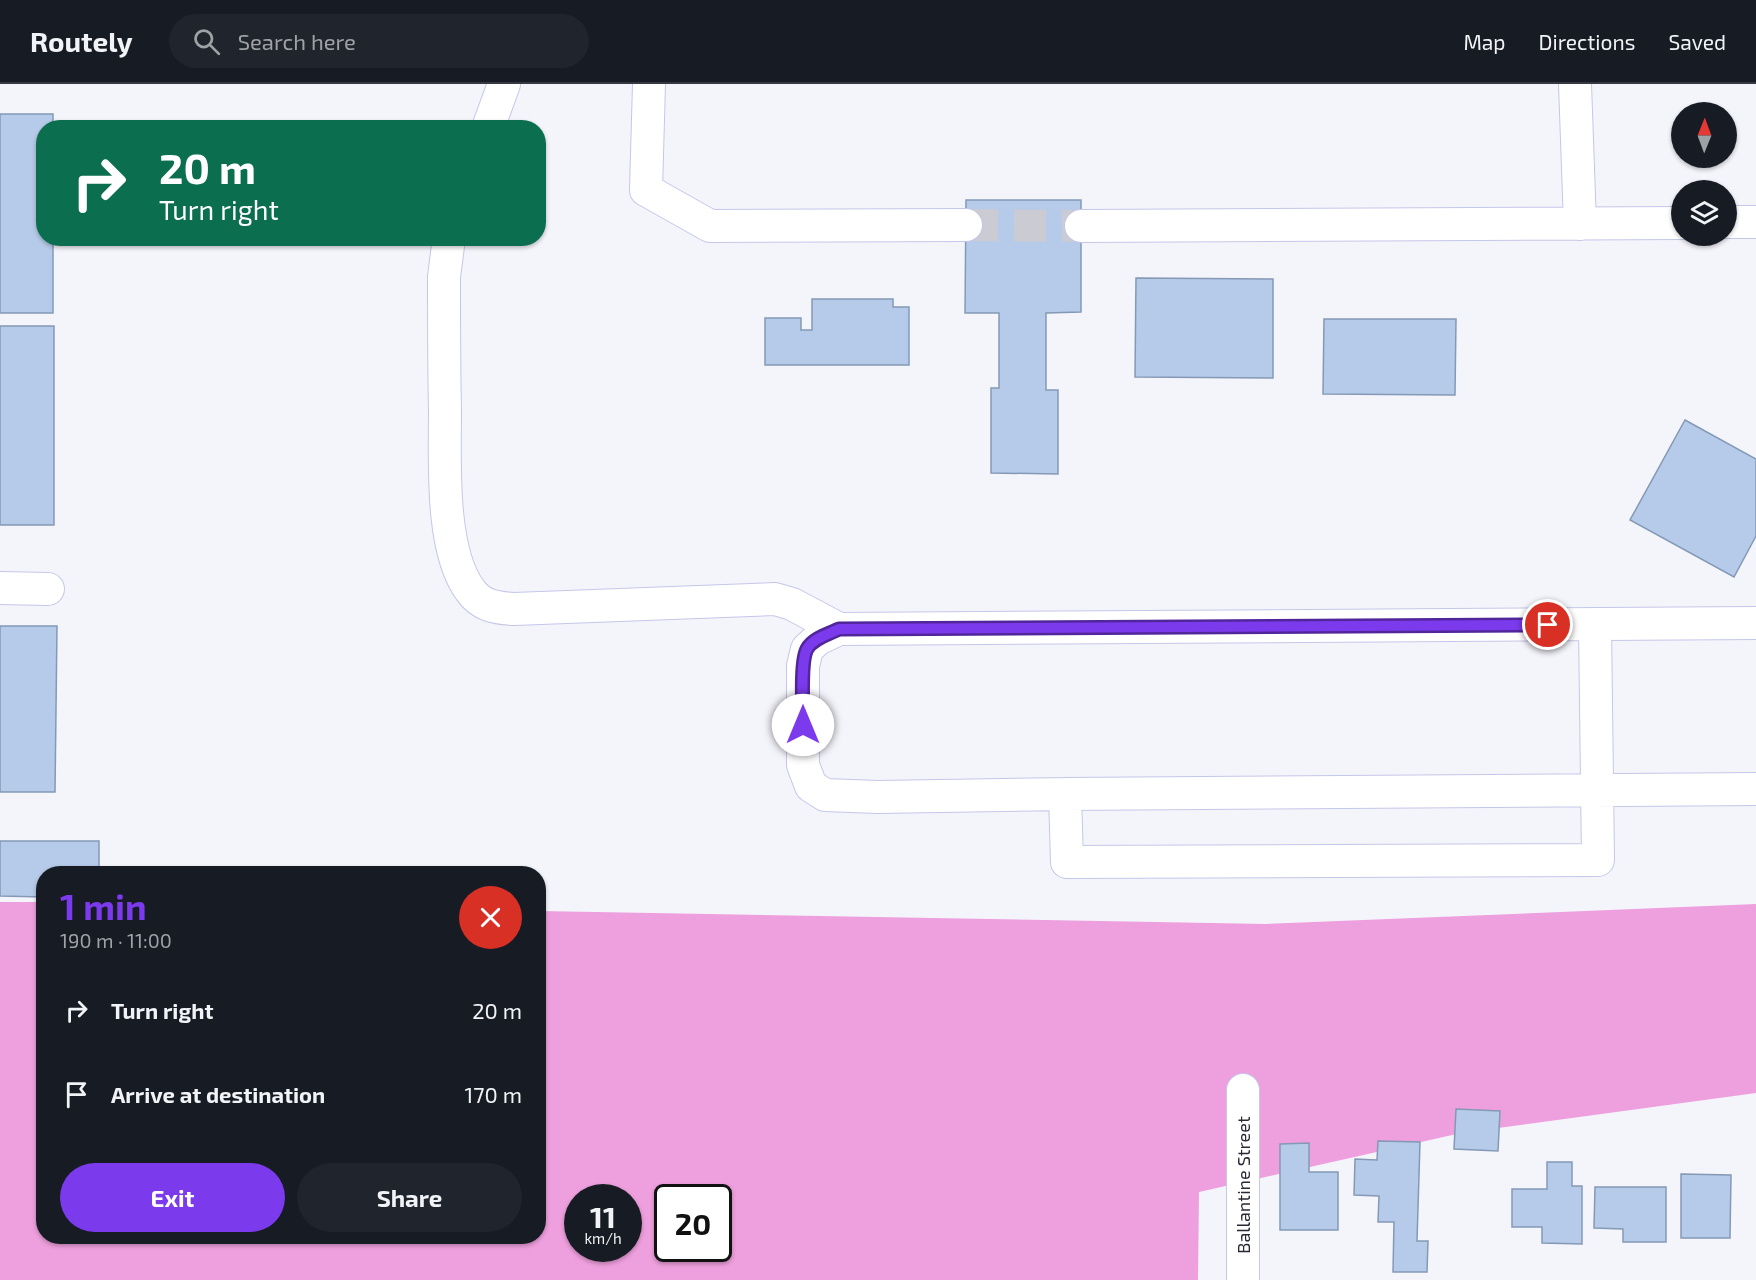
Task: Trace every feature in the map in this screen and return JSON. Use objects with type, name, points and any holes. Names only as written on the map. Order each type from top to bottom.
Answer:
[{"type":"street","points":[[491,120],[504,84]]},
{"type":"street","points":[[649,84],[646,190],[710,226],[966,225]]},
{"type":"street","points":[[1575,84],[1580,224]]},
{"type":"street","points":[[1737,222],[1756,222]]},
{"type":"street","points":[[1081,226],[1671,223]]},
{"type":"street","points":[[448,246],[444,277],[446,510],[457,565],[470,590],[483,603],[494,608],[514,609],[775,599],[792,604],[839,629]]},
{"type":"street","points":[[0,588],[48,589]]},
{"type":"street","points":[[1756,623],[839,629],[818,639],[807,649],[803,666],[803,765],[811,786],[825,795],[1756,789]]},
{"type":"street","points":[[1065,794],[1067,862],[1598,860],[1595,624]]},
{"type":"street","name":"Ballantine Street","points":[[1243,1090],[1243,1280]]},
{"type":"shaded area","points":[[0,902],[36,902],[36,1244],[546,1244],[546,911],[1266,924],[1756,904],[1756,1093],[1461,1133],[1199,1192],[1198,1280],[0,1280]]},
{"type":"building","points":[[0,114],[53,114],[53,120],[36,120],[36,246],[53,246],[53,313],[0,313]]},
{"type":"building","points":[[966,200],[1081,200],[1081,312],[1046,313],[1046,390],[1058,390],[1058,474],[991,473],[991,388],[999,388],[999,313],[965,313]]},
{"type":"building","points":[[1136,278],[1273,279],[1273,378],[1135,377]]},
{"type":"building","points":[[812,299],[893,299],[893,307],[909,307],[909,365],[765,365],[765,318],[801,318],[801,330],[812,330]]},
{"type":"building","points":[[1324,319],[1456,319],[1455,395],[1323,394]]},
{"type":"building","points":[[0,326],[54,326],[54,525],[0,525]]},
{"type":"building","points":[[1685,420],[1756,459],[1756,536],[1734,577],[1630,520]]},
{"type":"building","points":[[0,626],[57,626],[55,792],[0,792]]},
{"type":"building","points":[[0,841],[99,841],[99,866],[36,866],[36,897],[0,896]]},
{"type":"building","points":[[1456,1109],[1500,1111],[1498,1151],[1454,1149]]},
{"type":"building","points":[[1378,1141],[1420,1142],[1417,1241],[1428,1241],[1427,1272],[1393,1272],[1394,1222],[1378,1222],[1379,1196],[1354,1195],[1355,1159],[1377,1160]]},
{"type":"building","points":[[1309,1143],[1309,1172],[1338,1172],[1338,1230],[1280,1230],[1280,1144]]},
{"type":"building","points":[[1547,1162],[1572,1162],[1572,1186],[1582,1186],[1582,1244],[1542,1243],[1542,1227],[1512,1227],[1512,1189],[1547,1189]]},
{"type":"building","points":[[1681,1174],[1731,1175],[1730,1238],[1681,1238]]},
{"type":"building","points":[[1595,1187],[1666,1187],[1666,1242],[1623,1242],[1623,1229],[1594,1228]]},
{"type":"tunnel","points":[[966,225],[1081,226]]},
{"type":"route","points":[[803,725],[803,666],[807,649],[818,639],[839,629],[1548,625]]}]
